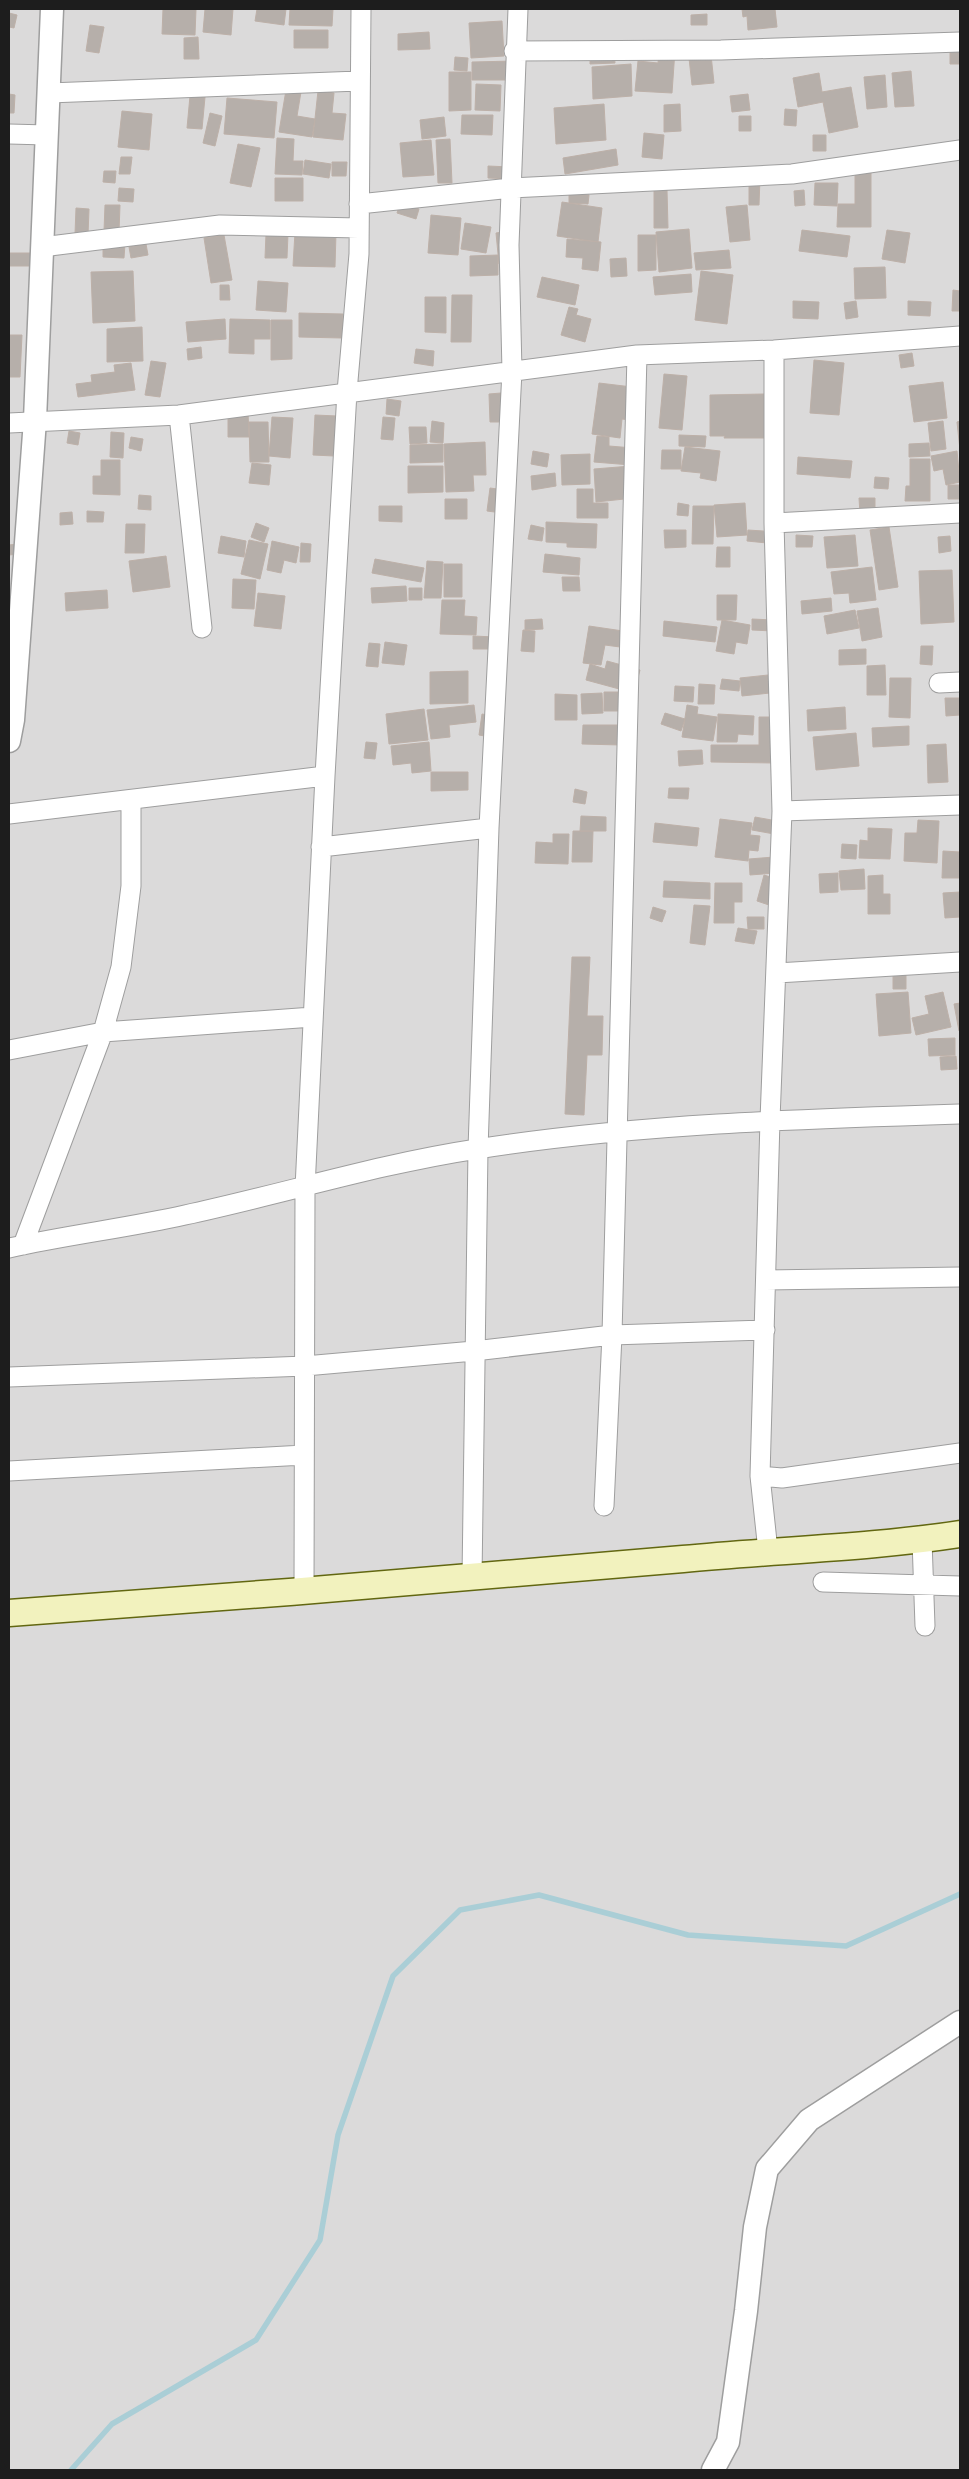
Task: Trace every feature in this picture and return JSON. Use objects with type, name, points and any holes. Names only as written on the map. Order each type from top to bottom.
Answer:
[{"type":"main road","points":[[9,1613],[472,1578],[768,1551],[922,1540],[960,1534]]},
{"type":"street","points":[[10,727],[35,420],[52,9]]},
{"type":"street","points":[[304,1591],[305,1188],[324,776],[347,392],[359,228],[361,9]]},
{"type":"street","points":[[472,1578],[478,1149],[489,828],[512,371],[509,244],[514,51],[518,9]]},
{"type":"street","points":[[514,51],[721,50],[960,42]]},
{"type":"street","points":[[49,93],[359,81]]},
{"type":"street","points":[[9,134],[47,135]]},
{"type":"street","points":[[359,204],[511,188],[792,174],[960,150]]},
{"type":"street","points":[[42,247],[220,226],[359,228]]},
{"type":"street","points":[[9,423],[35,420],[179,415],[637,355],[774,350],[960,336]]},
{"type":"street","points":[[768,1551],[760,1476],[770,1120],[782,811],[774,523],[774,350]]},
{"type":"street","points":[[604,1506],[612,1335],[618,1131],[637,355]]},
{"type":"street","points":[[179,415],[202,628]]},
{"type":"street","points":[[774,523],[960,513]]},
{"type":"street","points":[[939,683],[960,682]]},
{"type":"street","points":[[9,814],[324,776]]},
{"type":"street","points":[[16,1246],[103,1032],[121,967],[132,886],[131,800]]},
{"type":"street","points":[[782,811],[960,805]]},
{"type":"street","points":[[321,847],[489,828]]},
{"type":"street","points":[[777,973],[960,962]]},
{"type":"street","points":[[9,1050],[103,1032],[313,1017]]},
{"type":"street","points":[[16,1246],[182,1216],[305,1188],[382,1166],[478,1149],[618,1131],[770,1120],[960,1114]]},
{"type":"street","points":[[766,1280],[960,1277]]},
{"type":"street","points":[[9,1377],[305,1366],[474,1351],[612,1335],[765,1330]]},
{"type":"street","points":[[760,1476],[782,1478],[960,1453]]},
{"type":"street","points":[[9,1471],[304,1455]]},
{"type":"street","points":[[922,1540],[925,1626]]},
{"type":"street","points":[[823,1582],[960,1586]]},
{"type":"street","points":[[713,2470],[728,2442],[746,2311],[755,2227],[767,2169],[809,2120],[960,2022]]},
{"type":"shaded area","points":[[9,9],[960,9],[960,2470],[9,2470]]},
{"type":"building","points":[[163,9],[196,9],[195,35],[162,34]]},
{"type":"building","points":[[205,9],[233,9],[231,35],[203,32]]},
{"type":"building","points":[[257,9],[286,9],[284,25],[255,21]]},
{"type":"building","points":[[290,9],[333,9],[332,26],[289,25]]},
{"type":"building","points":[[742,9],[775,9],[777,27],[748,30],[747,16],[743,17]]},
{"type":"building","points":[[9,13],[17,15],[14,28],[9,27]]},
{"type":"building","points":[[707,14],[707,25],[691,25],[691,15]]},
{"type":"building","points":[[502,21],[504,56],[471,58],[469,23]]},
{"type":"building","points":[[90,25],[104,27],[99,53],[86,51]]},
{"type":"building","points":[[294,30],[328,30],[328,48],[294,48]]},
{"type":"building","points":[[429,32],[430,49],[398,50],[398,34]]},
{"type":"building","points":[[198,37],[199,59],[184,59],[184,38]]},
{"type":"building","points":[[659,49],[675,50],[672,93],[635,91],[638,61],[658,63]]},
{"type":"building","points":[[950,49],[960,49],[960,64],[950,64]]},
{"type":"building","points":[[614,51],[615,63],[590,64],[590,52]]},
{"type":"building","points":[[711,55],[714,83],[692,85],[689,58]]},
{"type":"building","points":[[455,57],[468,58],[467,71],[454,70]]},
{"type":"building","points":[[515,61],[515,80],[472,80],[472,62]]},
{"type":"building","points":[[631,64],[632,96],[593,99],[592,67]]},
{"type":"building","points":[[911,71],[914,106],[895,107],[892,73]]},
{"type":"building","points":[[449,72],[471,72],[471,110],[449,111]]},
{"type":"building","points":[[819,73],[822,92],[851,87],[858,127],[829,133],[823,102],[798,107],[793,78]]},
{"type":"building","points":[[885,75],[887,107],[867,109],[864,77]]},
{"type":"building","points":[[476,84],[501,85],[500,111],[475,110]]},
{"type":"building","points":[[286,90],[301,92],[297,116],[315,119],[312,137],[279,132]]},
{"type":"building","points":[[318,91],[334,93],[332,113],[346,114],[343,140],[313,137]]},
{"type":"building","points":[[9,94],[15,95],[14,113],[9,113]]},
{"type":"building","points":[[748,94],[750,110],[732,112],[730,96]]},
{"type":"building","points":[[190,96],[205,97],[202,129],[187,128]]},
{"type":"building","points":[[227,98],[277,102],[274,138],[224,134]]},
{"type":"building","points":[[604,104],[606,140],[556,144],[554,108]]},
{"type":"building","points":[[680,104],[681,131],[664,132],[664,105]]},
{"type":"building","points":[[785,109],[797,110],[796,126],[784,125]]},
{"type":"building","points":[[122,111],[152,114],[149,150],[118,147]]},
{"type":"building","points":[[210,113],[222,116],[215,146],[203,143]]},
{"type":"building","points":[[462,115],[493,115],[492,135],[461,134]]},
{"type":"building","points":[[739,116],[751,116],[751,131],[739,131]]},
{"type":"building","points":[[444,117],[446,136],[422,139],[420,120]]},
{"type":"building","points":[[644,133],[664,135],[662,159],[642,157]]},
{"type":"building","points":[[813,135],[826,135],[826,151],[813,151]]},
{"type":"building","points":[[277,138],[294,139],[293,161],[303,161],[302,175],[275,174]]},
{"type":"building","points":[[450,139],[452,183],[438,183],[436,140]]},
{"type":"building","points":[[431,140],[434,175],[403,177],[400,143]]},
{"type":"building","points":[[238,144],[260,148],[251,187],[230,183]]},
{"type":"building","points":[[616,149],[618,165],[565,174],[563,158]]},
{"type":"building","points":[[121,157],[132,157],[130,174],[119,174]]},
{"type":"building","points":[[305,160],[331,164],[329,178],[303,174]]},
{"type":"building","points":[[332,162],[347,162],[346,176],[332,176]]},
{"type":"building","points":[[855,164],[871,164],[871,227],[837,227],[838,204],[855,204]]},
{"type":"building","points":[[488,166],[510,167],[510,179],[488,178]]},
{"type":"building","points":[[104,171],[116,171],[115,183],[103,182]]},
{"type":"building","points":[[275,178],[303,178],[303,201],[275,201]]},
{"type":"building","points":[[749,178],[760,178],[759,205],[749,205]]},
{"type":"building","points":[[815,183],[838,183],[837,206],[814,205]]},
{"type":"building","points":[[119,188],[134,189],[133,202],[118,201]]},
{"type":"building","points":[[667,190],[668,228],[654,228],[654,191]]},
{"type":"building","points":[[804,190],[805,205],[795,206],[794,191]]},
{"type":"building","points":[[569,194],[589,195],[588,204],[569,203]]},
{"type":"building","points":[[562,202],[602,208],[598,242],[557,236]]},
{"type":"building","points":[[400,203],[419,209],[416,219],[397,213]]},
{"type":"building","points":[[105,205],[120,205],[119,232],[104,231]]},
{"type":"building","points":[[747,205],[750,240],[730,242],[726,207]]},
{"type":"building","points":[[76,208],[89,209],[88,235],[75,234]]},
{"type":"building","points":[[431,215],[461,218],[458,255],[428,253]]},
{"type":"building","points":[[465,223],[491,227],[486,253],[461,249]]},
{"type":"building","points":[[689,229],[692,268],[659,272],[656,232]]},
{"type":"building","points":[[802,230],[850,236],[847,257],[799,251]]},
{"type":"building","points":[[887,230],[910,233],[905,263],[882,259]]},
{"type":"building","points":[[509,231],[512,263],[499,264],[496,233]]},
{"type":"building","points":[[295,232],[336,233],[335,267],[293,266]]},
{"type":"building","points":[[266,234],[288,234],[287,258],[265,258]]},
{"type":"building","points":[[224,235],[232,280],[211,283],[204,238]]},
{"type":"building","points":[[638,235],[656,235],[656,270],[638,271]]},
{"type":"building","points":[[567,239],[601,242],[598,271],[582,269],[583,258],[566,257]]},
{"type":"building","points":[[103,243],[125,244],[124,258],[103,257]]},
{"type":"building","points":[[146,244],[148,255],[131,258],[129,247]]},
{"type":"building","points":[[729,250],[731,268],[696,270],[694,253]]},
{"type":"building","points":[[9,253],[38,253],[38,266],[9,266]]},
{"type":"building","points":[[498,255],[498,275],[470,276],[470,256]]},
{"type":"building","points":[[626,258],[627,276],[611,277],[610,259]]},
{"type":"building","points":[[885,267],[886,298],[855,299],[854,268]]},
{"type":"building","points":[[133,271],[135,321],[93,323],[91,272]]},
{"type":"building","points":[[701,271],[733,275],[727,324],[695,320]]},
{"type":"building","points":[[691,274],[692,292],[655,295],[653,277]]},
{"type":"building","points":[[542,277],[579,285],[575,305],[537,297]]},
{"type":"building","points":[[258,281],[288,283],[286,312],[256,310]]},
{"type":"building","points":[[220,285],[229,285],[230,300],[220,300]]},
{"type":"building","points":[[953,290],[960,291],[960,311],[952,311]]},
{"type":"building","points":[[452,295],[472,295],[471,342],[451,342]]},
{"type":"building","points":[[425,297],[446,297],[446,333],[425,332]]},
{"type":"building","points":[[793,301],[819,302],[818,319],[793,318]]},
{"type":"building","points":[[856,301],[858,317],[846,319],[844,303]]},
{"type":"building","points":[[908,301],[931,302],[930,316],[908,315]]},
{"type":"building","points":[[569,307],[578,309],[576,315],[591,319],[585,342],[561,335]]},
{"type":"building","points":[[299,313],[343,314],[342,338],[299,337]]},
{"type":"building","points":[[225,319],[226,339],[188,342],[186,322]]},
{"type":"building","points":[[230,319],[270,320],[270,339],[254,339],[254,354],[229,353]]},
{"type":"building","points":[[271,320],[292,320],[292,359],[271,360]]},
{"type":"building","points":[[142,327],[143,361],[107,362],[107,329]]},
{"type":"building","points":[[9,335],[22,335],[20,377],[9,377]]},
{"type":"building","points":[[201,347],[202,358],[188,360],[187,349]]},
{"type":"building","points":[[416,349],[434,351],[433,366],[414,363]]},
{"type":"building","points":[[912,353],[914,366],[901,368],[899,355]]},
{"type":"building","points":[[814,360],[844,363],[839,415],[810,413]]},
{"type":"building","points":[[151,361],[166,363],[160,397],[145,395]]},
{"type":"building","points":[[131,363],[135,390],[78,397],[76,384],[92,382],[91,375],[115,372],[114,365]]},
{"type":"building","points":[[664,374],[687,376],[682,430],[659,428]]},
{"type":"building","points":[[943,382],[947,418],[914,422],[909,386]]},
{"type":"building","points":[[599,383],[632,387],[638,421],[622,419],[620,438],[592,434]]},
{"type":"building","points":[[501,393],[502,422],[490,422],[489,394]]},
{"type":"building","points":[[764,394],[765,438],[710,436],[710,395]]},
{"type":"building","points":[[387,399],[401,401],[399,416],[386,414]]},
{"type":"building","points":[[248,412],[249,437],[228,437],[228,413]]},
{"type":"building","points":[[315,415],[337,416],[334,456],[313,455]]},
{"type":"building","points":[[272,417],[293,418],[290,458],[269,456]]},
{"type":"building","points":[[383,417],[395,418],[393,440],[381,439]]},
{"type":"building","points":[[432,421],[444,423],[443,443],[430,442]]},
{"type":"building","points":[[943,421],[946,449],[931,451],[928,423]]},
{"type":"building","points":[[960,421],[960,450],[957,422]]},
{"type":"building","points":[[249,422],[268,422],[269,462],[250,462]]},
{"type":"building","points":[[409,427],[426,427],[427,443],[410,444]]},
{"type":"building","points":[[69,431],[80,433],[78,445],[67,443]]},
{"type":"building","points":[[111,432],[124,433],[123,458],[110,457]]},
{"type":"building","points":[[679,435],[706,436],[705,447],[679,446]]},
{"type":"building","points":[[597,436],[609,437],[609,446],[633,448],[631,465],[594,462]]},
{"type":"building","points":[[131,437],[143,439],[141,451],[129,448]]},
{"type":"building","points":[[485,442],[486,475],[473,475],[474,491],[446,492],[444,444]]},
{"type":"building","points":[[929,443],[930,456],[909,457],[909,444]]},
{"type":"building","points":[[443,444],[443,462],[410,463],[410,445]]},
{"type":"building","points":[[685,447],[720,451],[716,481],[700,478],[701,473],[681,471]]},
{"type":"building","points":[[662,450],[681,450],[681,469],[661,469]]},
{"type":"building","points":[[533,451],[549,454],[547,467],[531,464]]},
{"type":"building","points":[[957,451],[960,482],[946,485],[943,469],[934,471],[931,456]]},
{"type":"building","points":[[590,454],[590,484],[562,485],[561,455]]},
{"type":"building","points":[[798,457],[852,461],[850,478],[797,474]]},
{"type":"building","points":[[910,459],[930,459],[930,501],[905,501],[906,486],[910,486]]},
{"type":"building","points":[[101,460],[120,460],[120,495],[93,494],[93,476],[101,476]]},
{"type":"building","points":[[252,463],[271,465],[269,485],[249,483]]},
{"type":"building","points":[[408,466],[443,466],[443,492],[408,493]]},
{"type":"building","points":[[631,466],[634,498],[596,502],[594,469]]},
{"type":"building","points":[[555,473],[556,486],[532,490],[531,476]]},
{"type":"building","points":[[875,477],[889,478],[888,489],[874,488]]},
{"type":"building","points":[[948,485],[960,485],[960,499],[948,499]]},
{"type":"building","points":[[490,488],[505,490],[502,513],[487,511]]},
{"type":"building","points":[[577,489],[593,489],[593,503],[608,503],[608,518],[577,518]]},
{"type":"building","points":[[139,495],[151,496],[151,510],[138,509]]},
{"type":"building","points":[[859,498],[875,498],[875,514],[860,514]]},
{"type":"building","points":[[445,499],[467,499],[467,519],[445,519]]},
{"type":"building","points":[[678,503],[689,505],[688,516],[677,515]]},
{"type":"building","points":[[745,503],[747,535],[717,537],[714,505]]},
{"type":"building","points":[[379,506],[402,506],[402,522],[379,521]]},
{"type":"building","points":[[693,506],[714,506],[713,544],[692,544]]},
{"type":"building","points":[[87,511],[104,512],[103,522],[87,522]]},
{"type":"building","points":[[72,512],[73,524],[60,525],[60,513]]},
{"type":"building","points":[[546,522],[597,524],[596,548],[567,547],[567,543],[546,542]]},
{"type":"building","points":[[256,523],[269,528],[264,542],[251,537]]},
{"type":"building","points":[[126,524],[145,524],[144,553],[125,553]]},
{"type":"building","points":[[531,525],[544,528],[542,541],[528,539]]},
{"type":"building","points":[[889,527],[898,587],[879,590],[870,530]]},
{"type":"building","points":[[664,530],[686,530],[686,547],[665,548]]},
{"type":"building","points":[[748,530],[778,532],[777,544],[747,541]]},
{"type":"building","points":[[796,535],[813,536],[812,547],[796,547]]},
{"type":"building","points":[[855,535],[858,566],[827,568],[824,537]]},
{"type":"building","points":[[221,536],[246,541],[244,557],[218,553]]},
{"type":"building","points":[[950,536],[951,551],[939,553],[938,537]]},
{"type":"building","points":[[249,540],[268,544],[260,579],[241,574]]},
{"type":"building","points":[[272,541],[299,547],[296,563],[284,560],[281,573],[267,570]]},
{"type":"building","points":[[301,543],[311,544],[310,562],[300,562]]},
{"type":"building","points":[[18,544],[19,554],[9,555],[9,545]]},
{"type":"building","points":[[717,547],[730,547],[730,567],[716,567]]},
{"type":"building","points":[[545,554],[580,558],[579,575],[543,572]]},
{"type":"building","points":[[166,556],[170,587],[133,592],[129,561]]},
{"type":"building","points":[[375,559],[424,568],[421,582],[372,573]]},
{"type":"building","points":[[427,561],[443,562],[441,598],[424,598]]},
{"type":"building","points":[[444,564],[462,564],[462,597],[444,597]]},
{"type":"building","points":[[872,567],[876,600],[850,603],[849,593],[834,594],[831,572]]},
{"type":"building","points":[[952,570],[954,622],[921,624],[919,571]]},
{"type":"building","points":[[562,577],[579,577],[580,591],[563,591]]},
{"type":"building","points":[[233,579],[256,580],[254,609],[232,608]]},
{"type":"building","points":[[406,586],[407,601],[372,603],[371,588]]},
{"type":"building","points":[[409,588],[422,588],[422,600],[409,600]]},
{"type":"building","points":[[107,590],[108,608],[66,611],[65,593]]},
{"type":"building","points":[[258,593],[285,596],[281,629],[254,626]]},
{"type":"building","points":[[717,595],[737,595],[736,620],[717,620]]},
{"type":"building","points":[[831,598],[832,611],[802,614],[801,601]]},
{"type":"building","points":[[442,600],[465,600],[464,616],[477,617],[476,635],[440,634]]},
{"type":"building","points":[[878,608],[882,637],[862,641],[857,611]]},
{"type":"building","points":[[855,610],[859,628],[827,634],[824,616]]},
{"type":"building","points":[[542,619],[543,629],[525,630],[525,620]]},
{"type":"building","points":[[752,619],[773,620],[773,631],[752,630]]},
{"type":"building","points":[[722,620],[750,625],[747,644],[736,642],[734,654],[716,651]]},
{"type":"building","points":[[664,621],[717,627],[715,642],[663,636]]},
{"type":"building","points":[[589,626],[623,631],[620,647],[605,645],[601,665],[583,663]]},
{"type":"building","points":[[523,630],[535,631],[534,652],[521,651]]},
{"type":"building","points":[[473,636],[495,637],[495,649],[473,649]]},
{"type":"building","points":[[385,642],[407,645],[404,665],[382,663]]},
{"type":"building","points":[[369,643],[380,644],[378,667],[366,666]]},
{"type":"building","points":[[921,646],[933,646],[932,665],[920,664]]},
{"type":"building","points":[[866,649],[866,664],[839,665],[839,650]]},
{"type":"building","points":[[607,661],[640,670],[634,693],[586,680],[590,664],[605,669]]},
{"type":"building","points":[[885,665],[886,695],[867,695],[867,666]]},
{"type":"building","points":[[468,671],[468,703],[430,704],[430,672]]},
{"type":"building","points":[[768,675],[770,693],[742,696],[740,678]]},
{"type":"building","points":[[890,678],[911,678],[910,718],[889,717]]},
{"type":"building","points":[[722,679],[740,681],[739,691],[720,689]]},
{"type":"building","points":[[699,684],[715,685],[714,704],[698,704]]},
{"type":"building","points":[[675,686],[694,687],[693,702],[674,701]]},
{"type":"building","points":[[604,692],[624,692],[624,711],[604,711]]},
{"type":"building","points":[[602,693],[603,713],[582,714],[581,694]]},
{"type":"building","points":[[555,694],[577,695],[577,720],[555,720]]},
{"type":"building","points":[[945,698],[960,698],[960,715],[946,716]]},
{"type":"building","points":[[474,705],[476,722],[449,725],[450,737],[431,739],[427,710]]},
{"type":"building","points":[[687,705],[698,707],[697,714],[717,717],[713,741],[682,737]]},
{"type":"building","points":[[845,707],[846,729],[808,731],[807,710]]},
{"type":"building","points":[[424,709],[428,740],[389,744],[386,714]]},
{"type":"building","points":[[665,713],[685,719],[681,731],[661,724]]},
{"type":"building","points":[[482,714],[493,716],[490,737],[479,735]]},
{"type":"building","points":[[718,714],[754,716],[753,735],[738,734],[737,742],[717,742]]},
{"type":"building","points":[[759,717],[774,717],[773,763],[711,762],[711,745],[759,745]]},
{"type":"building","points":[[583,725],[622,725],[621,745],[582,744]]},
{"type":"building","points":[[909,726],[909,745],[873,747],[872,728]]},
{"type":"building","points":[[856,733],[859,766],[816,770],[813,737]]},
{"type":"building","points":[[366,742],[377,743],[375,759],[364,758]]},
{"type":"building","points":[[429,742],[431,771],[412,773],[411,763],[393,765],[391,746]]},
{"type":"building","points":[[946,744],[948,782],[928,783],[927,745]]},
{"type":"building","points":[[702,750],[703,764],[679,766],[678,751]]},
{"type":"building","points":[[431,772],[468,772],[468,790],[431,791]]},
{"type":"building","points":[[669,788],[689,788],[688,799],[668,798]]},
{"type":"building","points":[[575,789],[587,792],[585,804],[573,802]]},
{"type":"building","points":[[581,816],[606,817],[606,831],[580,831]]},
{"type":"building","points":[[755,817],[777,821],[774,834],[752,830]]},
{"type":"building","points":[[720,819],[752,823],[750,835],[760,836],[758,851],[749,850],[748,861],[715,857]]},
{"type":"building","points":[[918,820],[939,821],[937,863],[904,861],[905,833],[917,833]]},
{"type":"building","points":[[655,823],[699,828],[697,846],[653,842]]},
{"type":"building","points":[[868,828],[892,829],[890,859],[859,858],[860,840],[868,841]]},
{"type":"building","points":[[573,831],[593,831],[592,862],[572,862]]},
{"type":"building","points":[[553,834],[569,834],[568,864],[535,863],[536,842],[553,843]]},
{"type":"building","points":[[842,844],[857,845],[856,859],[841,858]]},
{"type":"building","points":[[943,851],[960,852],[960,878],[942,878]]},
{"type":"building","points":[[774,857],[775,873],[750,875],[749,859]]},
{"type":"building","points":[[864,869],[865,889],[841,890],[839,871]]},
{"type":"building","points":[[838,873],[838,892],[820,893],[819,874]]},
{"type":"building","points":[[764,875],[777,879],[769,905],[757,901]]},
{"type":"building","points":[[883,875],[883,894],[890,894],[890,914],[868,914],[868,876]]},
{"type":"building","points":[[664,881],[710,883],[710,899],[663,897]]},
{"type":"building","points":[[715,883],[742,883],[742,902],[734,902],[734,923],[714,923]]},
{"type":"building","points":[[960,892],[960,917],[945,918],[943,893]]},
{"type":"building","points":[[694,905],[710,906],[705,945],[690,943]]},
{"type":"building","points":[[653,907],[666,911],[662,922],[650,918]]},
{"type":"building","points":[[747,917],[764,917],[764,929],[748,929]]},
{"type":"building","points":[[738,928],[757,931],[754,944],[735,941]]},
{"type":"building","points":[[572,957],[590,957],[587,1016],[603,1016],[602,1055],[587,1055],[584,1115],[565,1114]]},
{"type":"building","points":[[893,970],[906,970],[906,989],[893,989]]},
{"type":"building","points":[[908,992],[911,1033],[879,1036],[876,994]]},
{"type":"building","points":[[943,992],[951,1027],[916,1035],[912,1018],[929,1014],[925,996]]},
{"type":"building","points":[[960,1003],[960,1030],[959,1031],[954,1004]]},
{"type":"building","points":[[955,1038],[955,1055],[929,1056],[928,1039]]},
{"type":"building","points":[[956,1056],[957,1069],[941,1070],[940,1057]]},
{"type":"waterway","points":[[71,2470],[112,2424],[256,2340],[320,2240],[338,2135],[393,1976],[460,1910],[539,1895],[688,1935],[846,1946],[960,1894]]}]
